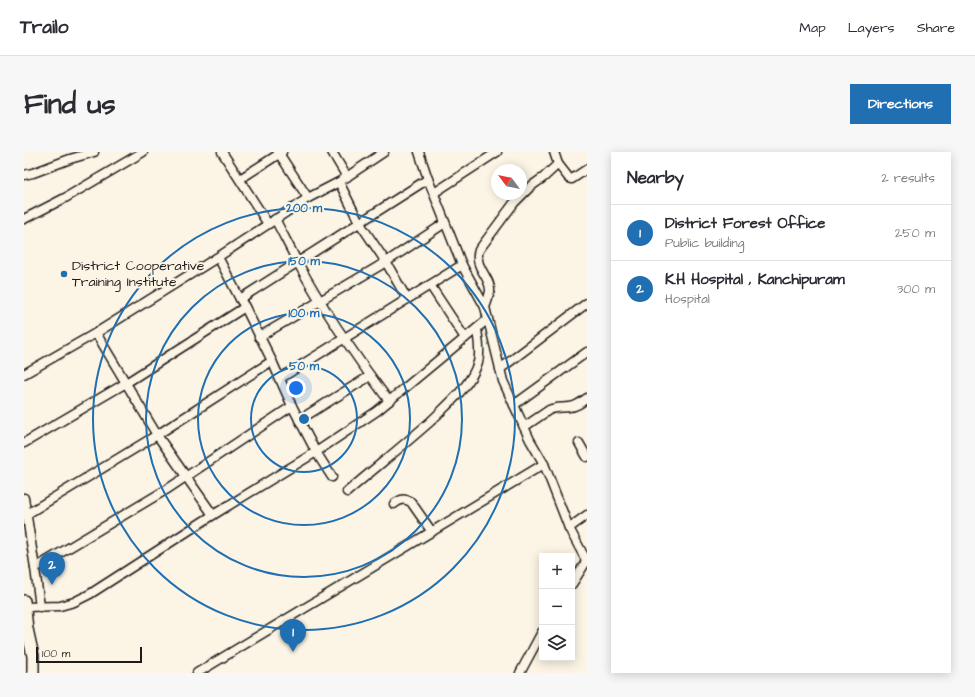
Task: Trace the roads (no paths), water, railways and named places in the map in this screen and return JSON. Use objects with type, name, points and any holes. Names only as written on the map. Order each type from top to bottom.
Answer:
[{"type":"main road","points":[[24,604],[25,629],[29,658],[33,673]]},
{"type":"street","points":[[24,175],[94,152]]},
{"type":"street","points":[[24,219],[65,198],[143,152]]},
{"type":"street","points":[[222,152],[268,224]]},
{"type":"street","points":[[332,152],[347,177]]},
{"type":"street","points":[[24,374],[96,332],[308,198],[347,177],[384,152]]},
{"type":"street","points":[[419,152],[445,224],[462,265],[485,307],[503,381],[530,440],[544,464],[569,528],[587,560],[575,580]]},
{"type":"street","points":[[434,193],[497,152]]},
{"type":"street","points":[[554,152],[558,164],[569,178],[572,179],[587,169]]},
{"type":"street","points":[[240,180],[280,153],[308,198]]},
{"type":"street","points":[[485,307],[490,290],[478,263],[478,254],[480,250],[514,203],[530,187],[558,164]]},
{"type":"street","points":[[240,299],[428,179]]},
{"type":"street","points":[[339,182],[360,222],[386,262],[407,299]]},
{"type":"street","points":[[275,219],[320,302],[370,376],[389,401]]},
{"type":"street","points":[[259,337],[386,262],[445,224]]},
{"type":"street","points":[[218,256],[272,361],[299,420],[316,452],[332,477]]},
{"type":"street","points":[[279,379],[462,265]]},
{"type":"street","points":[[430,285],[465,338]]},
{"type":"street","points":[[500,369],[587,303]]},
{"type":"street","points":[[24,443],[126,382],[245,307]]},
{"type":"street","points":[[24,604],[40,607],[60,606],[74,602],[90,594],[316,452],[378,411],[488,320]]},
{"type":"street","points":[[347,492],[404,446],[461,391],[471,378],[478,363],[480,354],[477,328]]},
{"type":"street","points":[[96,332],[158,435],[213,516]]},
{"type":"street","points":[[514,405],[587,352]]},
{"type":"street","points":[[25,515],[158,435],[272,361]]},
{"type":"street","points":[[299,420],[370,376]]},
{"type":"street","points":[[524,427],[549,410],[554,408],[571,407],[587,398]]},
{"type":"street","points":[[35,568],[186,477],[292,406]]},
{"type":"street","points":[[579,443],[587,457]]},
{"type":"street","points":[[197,673],[544,464]]},
{"type":"street","points":[[24,498],[25,515],[35,568],[40,607]]},
{"type":"street","points":[[394,504],[400,500],[406,499],[411,502],[432,532]]},
{"type":"street","points":[[569,528],[587,515]]},
{"type":"street","points":[[520,673],[539,638]]},
{"type":"place","name":"District Cooperative Training Institute","points":[[64,274]]},
{"type":"place","name":"K.H Hospital , Kanchipuram","points":[[52,585]]},
{"type":"place","name":"District Forest Office","points":[[293,652]]}]
